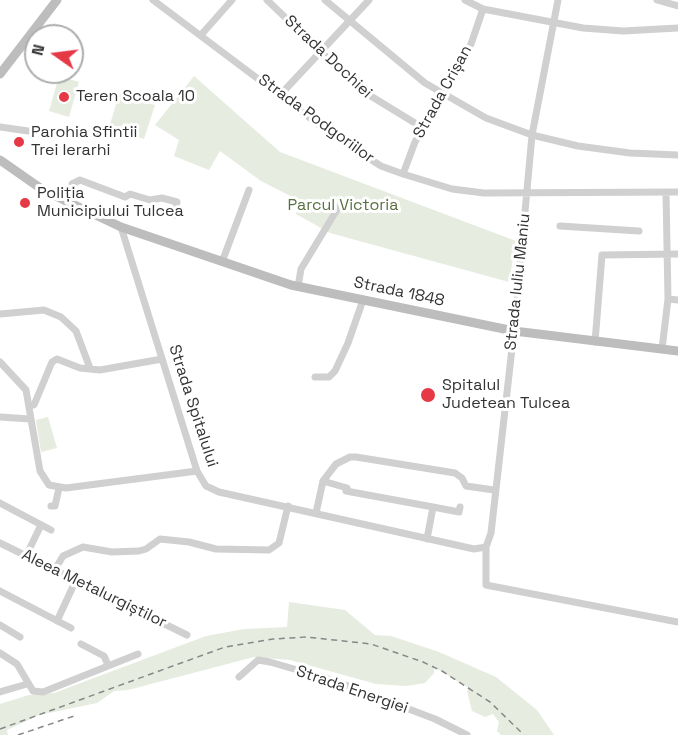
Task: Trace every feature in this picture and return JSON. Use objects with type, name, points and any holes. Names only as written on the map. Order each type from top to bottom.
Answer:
[{"type":"main road","points":[[0,74],[57,0]]},
{"type":"main road","points":[[0,160],[22,177],[66,202],[121,227]]},
{"type":"main road","name":"Strada 1848","points":[[121,227],[298,287],[514,331],[678,351]]},
{"type":"street","name":"Strada Podgoriilor","points":[[153,0],[334,136],[381,166],[452,189],[527,194],[666,194],[678,192]]},
{"type":"street","name":"Strada Dochiei","points":[[267,0],[361,90],[423,128]]},
{"type":"street","points":[[325,0],[400,64],[444,95],[486,118],[532,135],[597,150],[678,155]]},
{"type":"street","points":[[281,94],[351,22],[369,0]]},
{"type":"street","points":[[465,0],[483,9],[552,24],[603,31],[678,28]]},
{"type":"street","name":"Strada Iuliu Maniu","points":[[558,0],[532,135],[514,331],[490,536],[486,548],[485,577],[489,587],[678,622]]},
{"type":"street","points":[[657,0],[678,6]]},
{"type":"street","points":[[201,35],[230,2]]},
{"type":"street","name":"Strada Crișan","points":[[403,174],[411,150],[471,44],[483,9]]},
{"type":"street","points":[[0,127],[28,131]]},
{"type":"street","points":[[66,202],[72,184],[80,180],[125,197],[130,194],[150,200],[162,198],[177,202],[175,214]]},
{"type":"street","points":[[222,262],[249,190]]},
{"type":"street","points":[[662,349],[668,299],[666,194]]},
{"type":"street","points":[[298,287],[301,269],[338,208]]},
{"type":"street","points":[[560,226],[639,231]]},
{"type":"street","name":"Strada Spitalului","points":[[121,227],[197,471],[210,489],[474,549],[486,548]]},
{"type":"street","points":[[595,342],[602,255],[668,256],[678,254]]},
{"type":"street","points":[[668,299],[678,300]]},
{"type":"street","points":[[315,377],[328,377],[335,371],[348,343],[363,300]]},
{"type":"street","points":[[0,314],[44,310],[61,317],[76,331],[90,368]]},
{"type":"street","points":[[29,405],[34,405],[52,362],[57,359],[80,368],[100,370],[162,359]]},
{"type":"street","points":[[0,362],[24,385],[42,477],[49,485],[59,488],[197,471]]},
{"type":"street","points":[[0,417],[30,419]]},
{"type":"street","points":[[316,513],[324,481],[336,464],[350,457],[455,473],[462,478],[466,486],[494,490]]},
{"type":"street","points":[[324,481],[347,488],[346,491],[459,512],[460,507]]},
{"type":"street","points":[[51,506],[55,506],[59,488]]},
{"type":"street","points":[[0,503],[51,530]]},
{"type":"street","points":[[54,571],[63,556],[83,547],[112,552],[143,550],[160,539],[189,542],[216,549],[269,550],[279,543],[288,506]]},
{"type":"street","points":[[427,538],[434,507]]},
{"type":"street","points":[[26,556],[41,525]]},
{"type":"street","name":"Aleea Metalurgiștilor","points":[[0,543],[75,582],[188,635]]},
{"type":"street","points":[[57,621],[75,582]]},
{"type":"street","points":[[0,591],[71,628]]},
{"type":"street","points":[[0,626],[20,637]]},
{"type":"street","points":[[81,644],[104,656],[108,665]]},
{"type":"street","points":[[0,653],[17,664],[33,691],[43,692],[138,654]]},
{"type":"street","name":"Strada Energiei","points":[[239,677],[258,660],[270,662],[335,681],[435,719],[467,735]]},
{"type":"street","points":[[0,692],[27,684]]},
{"type":"green space","name":"Parcul Victoria","points":[[194,76],[280,152],[516,241],[509,282],[330,233],[296,214],[300,201],[261,181],[220,151],[209,170],[174,156],[179,140],[155,125]]},
{"type":"green space","name":"Teren Scoala 10","points":[[57,84],[78,84],[69,117],[49,111]]},
{"type":"green space","points":[[119,94],[155,105],[144,139],[109,128]]},
{"type":"green space","points":[[48,417],[57,448],[41,452],[36,420]]},
{"type":"green space","points":[[289,602],[345,610],[375,635],[391,636],[439,652],[496,677],[537,710],[554,735],[501,735],[497,731],[499,722],[493,714],[485,717],[472,711],[467,691],[469,688],[434,667],[434,673],[425,683],[406,686],[376,684],[290,660],[254,657],[128,690],[114,691],[97,703],[39,715],[7,730],[8,735],[0,735],[0,704],[29,695],[54,693],[206,636],[244,629],[287,627]]},
{"type":"railway","points":[[0,729],[225,647],[273,639],[306,637],[371,644],[423,662],[442,671],[490,702],[524,735]]},
{"type":"railway","points":[[18,735],[74,716]]},
{"type":"place","name":"Teren Scoala 10","points":[[64,97]]},
{"type":"place","name":"Parohia Sfintii Trei Ierarhi","points":[[19,142]]},
{"type":"place","name":"Poliția Municipiului Tulcea","points":[[25,203]]},
{"type":"place","name":"Spitalul Judetean Tulcea","points":[[428,395]]}]
